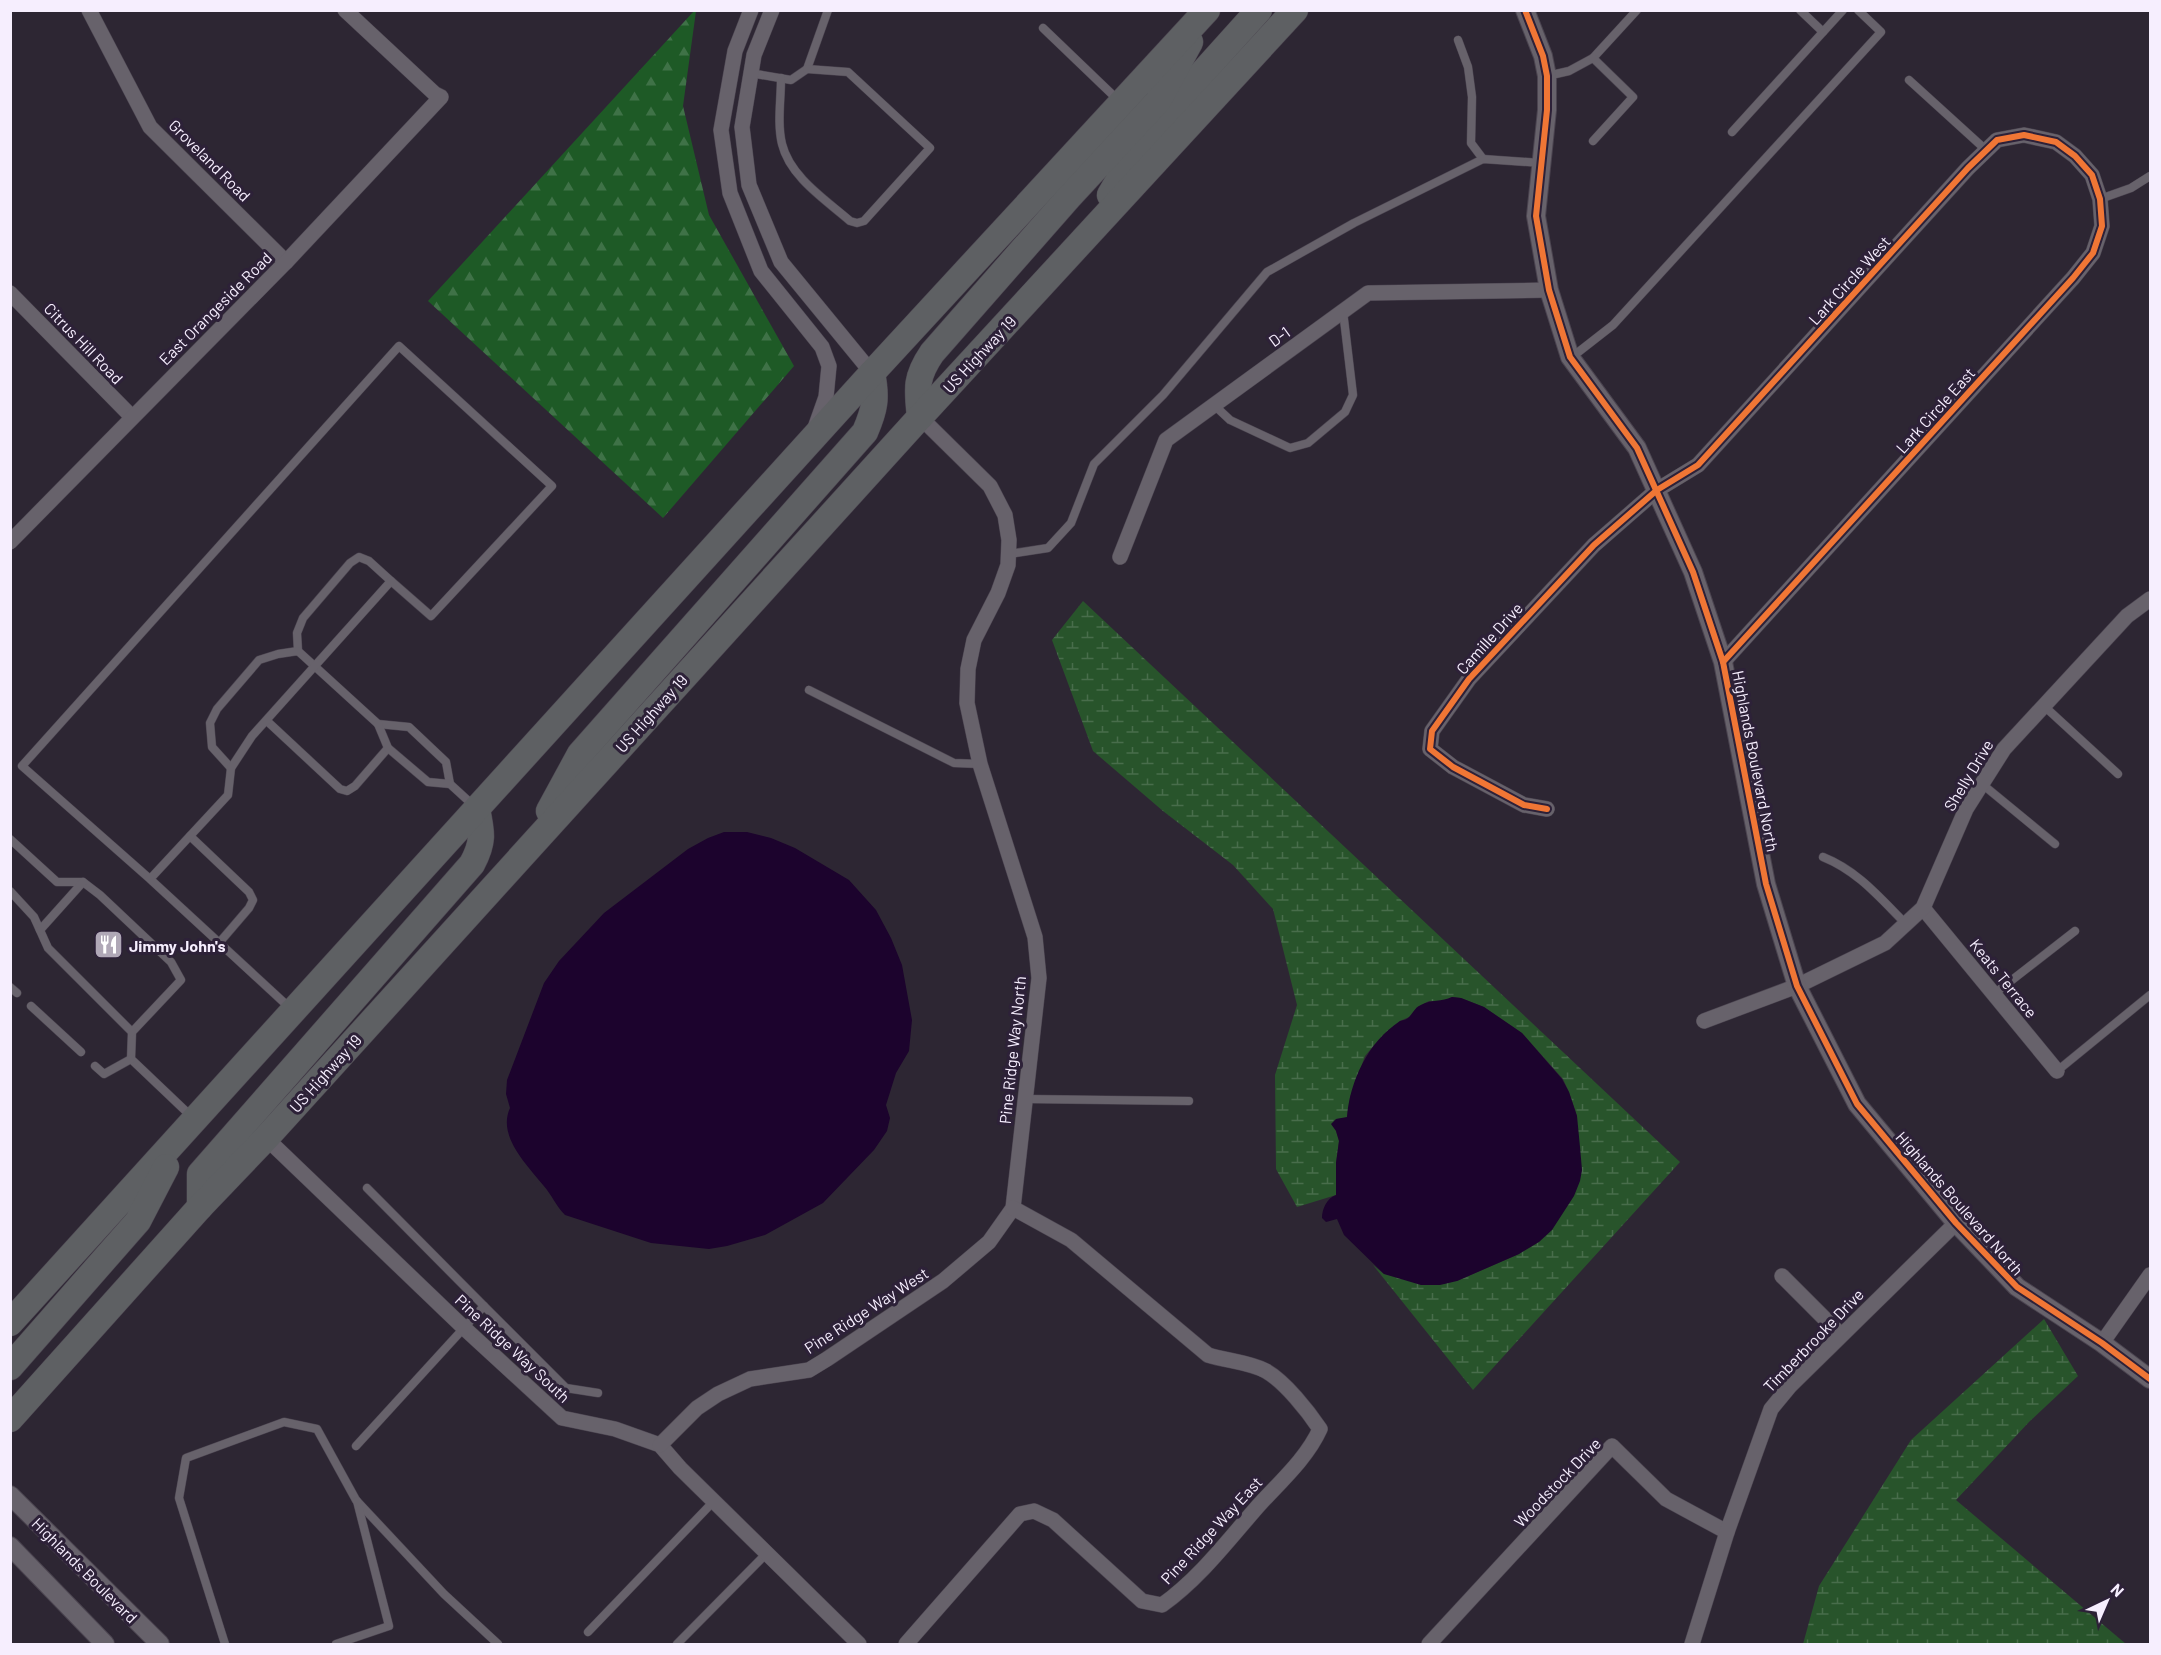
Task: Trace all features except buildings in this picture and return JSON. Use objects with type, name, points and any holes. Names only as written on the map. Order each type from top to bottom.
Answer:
[{"type":"highway","points":[[10,1323],[800,453],[1207,10]]},
{"type":"highway","points":[[920,417],[917,390],[921,370],[932,353],[1069,197],[1158,101],[1207,10]]},
{"type":"highway","points":[[1084,239],[1141,141],[1259,10]]},
{"type":"highway","name":"US Highway 19","points":[[10,1419],[200,1207],[266,1138],[920,417],[1295,10]]},
{"type":"highway","points":[[530,846],[580,754],[865,432],[875,410],[873,374]]},
{"type":"highway","points":[[200,1207],[200,1174],[472,864],[480,849],[482,833],[477,808]]},
{"type":"highway","points":[[10,1367],[138,1221],[190,1127]]},
{"type":"street","name":"Groveland Road","points":[[88,10],[150,127],[286,262]]},
{"type":"street","name":"East Orangeside Road","points":[[10,542],[286,262],[441,97],[435,94],[345,10]]},
{"type":"street","points":[[751,10],[735,51],[722,130],[730,193],[761,271],[822,347],[829,366],[826,398],[817,426],[800,453]]},
{"type":"street","points":[[772,10],[754,55],[742,127],[749,185],[781,262],[873,374]]},
{"type":"street","name":"Highlands Boulevard North","points":[[1525,10],[1543,56],[1547,76],[1547,110],[1536,216],[1549,290],[1570,357],[1637,448],[1693,572],[1724,662],[1766,884],[1797,986],[1857,1104],[1956,1223],[2017,1287],[2102,1343],[2151,1379]]},
{"type":"street","name":"Lark Circle West","points":[[1657,489],[1698,465],[1997,140],[2024,135],[2056,142],[2075,156]]},
{"type":"street","name":"Lark Circle East","points":[[1724,662],[2073,278],[2092,253],[2102,226],[2100,199],[2092,176],[2075,156]]},
{"type":"street","name":"D-1","points":[[1120,557],[1166,440],[1368,294],[1549,290]]},
{"type":"street","name":"Citrus Hill Road","points":[[10,293],[132,417]]},
{"type":"street","name":"Pine Ridge Way North","points":[[920,417],[990,486],[1005,515],[1009,540],[1008,565],[1002,584],[974,640],[968,669],[968,703],[980,764],[1035,937],[1039,978],[1013,1208]]},
{"type":"street","name":"Camille Drive","points":[[1546,809],[1524,805],[1453,767],[1430,749],[1432,731],[1476,670],[1594,544],[1657,489]]},
{"type":"street","name":"Shelly Drive","points":[[1704,1021],[1797,986],[1885,943],[1923,908],[1966,809],[2004,749],[2127,616],[2151,599]]},
{"type":"street","name":"Keats Terrace","points":[[1923,908],[2057,1071]]},
{"type":"street","name":"Pine Ridge Way South","points":[[266,1138],[463,1327],[562,1418],[615,1429],[660,1445],[860,1644]]},
{"type":"street","name":"Pine Ridge Way East","points":[[906,1644],[1020,1514],[1034,1511],[1053,1520],[1142,1601],[1162,1605],[1195,1577],[1294,1466],[1314,1442],[1320,1429],[1305,1406],[1267,1372],[1247,1364],[1229,1362],[1208,1355],[1071,1239],[1013,1208]]},
{"type":"street","name":"Pine Ridge Way West","points":[[660,1445],[697,1408],[718,1394],[750,1379],[809,1370],[827,1359],[943,1281],[988,1242],[1013,1208]]},
{"type":"street","name":"Timberbrooke Drive","points":[[1692,1644],[1727,1532],[1771,1409],[1790,1386],[1956,1223]]},
{"type":"street","points":[[2102,1343],[2151,1275]]},
{"type":"street","points":[[1782,1276],[1841,1335]]},
{"type":"street","name":"Woodstock Drive","points":[[1429,1644],[1612,1446],[1666,1499],[1727,1532]]},
{"type":"street","name":"Highlands Boulevard","points":[[10,1495],[160,1644]]},
{"type":"street","points":[[10,1546],[105,1644]]},
{"type":"lane","points":[[750,73],[791,80],[807,69],[828,10]]},
{"type":"lane","points":[[1547,76],[1569,71],[1593,58],[1637,10]]},
{"type":"lane","points":[[1800,10],[1823,32]]},
{"type":"lane","points":[[1732,132],[1843,10]]},
{"type":"lane","points":[[1570,357],[1613,325],[1881,32],[1858,10]]},
{"type":"lane","points":[[1043,28],[1121,103]]},
{"type":"lane","points":[[1458,40],[1468,67],[1472,97],[1471,143],[1482,159]]},
{"type":"lane","points":[[1593,58],[1633,97],[1593,141]]},
{"type":"lane","points":[[781,78],[779,123],[782,145],[788,160],[801,177],[850,221],[857,223],[864,221],[930,148],[848,72],[807,69]]},
{"type":"lane","points":[[1909,80],[1986,150]]},
{"type":"lane","points":[[1009,554],[1048,548],[1063,532],[1071,523],[1094,464],[1163,395],[1267,272],[1354,223],[1482,159],[1541,163]]},
{"type":"lane","points":[[2100,199],[2131,188],[2150,177]]},
{"type":"lane","points":[[1214,405],[1230,420],[1290,448],[1308,443],[1345,412],[1353,395],[1343,311]]},
{"type":"lane","points":[[294,1012],[22,765],[399,346],[552,486],[430,616],[369,561],[359,557],[350,563],[303,618],[297,633],[298,651],[378,724],[388,748],[428,782],[450,784],[477,808]]},
{"type":"lane","points":[[150,879],[228,795],[231,768],[252,736],[391,581]]},
{"type":"lane","points":[[231,768],[212,747],[210,723],[217,709],[259,660],[298,651]]},
{"type":"lane","points":[[809,690],[954,763],[980,764]]},
{"type":"lane","points":[[2044,706],[2118,774]]},
{"type":"lane","points":[[267,721],[340,789],[347,791],[355,786],[388,748]]},
{"type":"lane","points":[[378,724],[409,727],[446,762],[450,784]]},
{"type":"lane","points":[[1982,784],[2055,844]]},
{"type":"lane","points":[[190,836],[249,892],[253,900],[249,908],[219,943]]},
{"type":"lane","points":[[10,839],[57,882],[83,882],[100,894],[171,962],[181,980],[132,1032],[131,1059],[190,1127]]},
{"type":"lane","points":[[1823,857],[1843,865],[1853,873],[1906,924]]},
{"type":"lane","points":[[40,930],[83,882]]},
{"type":"lane","points":[[10,891],[34,917],[48,948],[132,1032]]},
{"type":"lane","points":[[1994,994],[2075,931]]},
{"type":"lane","points":[[2057,1071],[2151,995]]},
{"type":"lane","points":[[31,1006],[81,1052]]},
{"type":"lane","points":[[95,1066],[104,1074],[131,1059]]},
{"type":"lane","points":[[1025,1099],[1189,1101]]},
{"type":"lane","points":[[367,1188],[566,1388],[598,1393]]},
{"type":"lane","points":[[356,1446],[484,1306]]},
{"type":"lane","points":[[225,1644],[179,1498],[186,1458],[284,1422],[317,1429],[356,1500],[389,1626],[336,1644]]},
{"type":"lane","points":[[356,1500],[444,1594],[498,1644]]},
{"type":"lane","points":[[588,1632],[714,1501]]},
{"type":"lane","points":[[677,1644],[767,1553]]},
{"type":"green space","points":[[696,11],[683,106],[709,215],[794,366],[663,518],[428,301]]},
{"type":"green space","points":[[1083,601],[1680,1162],[1473,1390],[1373,1265],[1384,1274],[1457,1281],[1519,1254],[1577,1116],[1563,1079],[1522,1033],[1484,1007],[1452,997],[1444,1001],[1429,1001],[1417,1007],[1409,1017],[1400,1021],[1365,1056],[1350,1097],[1347,1118],[1336,1119],[1339,1141],[1336,1195],[1297,1207],[1276,1169],[1275,1075],[1297,1005],[1273,909],[1233,865],[1163,811],[1093,751],[1052,640]]},
{"type":"green space","points":[[2044,1319],[2078,1376],[2029,1422],[1956,1500],[2126,1644],[1803,1644],[1819,1586],[1911,1440]]},
{"type":"shaded area","points":[[724,832],[747,832],[771,838],[795,848],[849,880],[876,910],[902,965],[912,1020],[909,1051],[896,1073],[886,1105],[890,1118],[887,1131],[874,1150],[823,1203],[765,1235],[727,1246],[709,1249],[651,1243],[565,1215],[562,1212],[522,1159],[511,1139],[507,1129],[510,1108],[506,1094],[507,1080],[544,983],[559,961],[604,913],[688,849]]},
{"type":"shaded area","points":[[1452,997],[1484,1007],[1522,1033],[1562,1079],[1577,1116],[1582,1170],[1574,1196],[1552,1230],[1539,1242],[1519,1254],[1457,1281],[1440,1285],[1421,1285],[1384,1274],[1344,1235],[1337,1219],[1326,1222],[1322,1218],[1326,1204],[1336,1195],[1339,1141],[1331,1124],[1336,1119],[1347,1117],[1357,1076],[1370,1051],[1379,1040],[1400,1021],[1408,1018],[1419,1006]]},
{"type":"cycle path","points":[[1525,10],[1543,56],[1547,76],[1547,110],[1536,216],[1549,290],[1570,357],[1637,448],[1693,572],[1723,662],[1766,884],[1797,986],[1857,1104],[1956,1223],[2017,1287],[2102,1343],[2150,1379]]},
{"type":"cycle path","points":[[1547,809],[1524,805],[1453,767],[1430,749],[1432,731],[1469,679],[1594,545],[1657,490],[1698,465],[1968,168],[1997,140],[2024,135],[2056,142],[2075,156],[2092,175],[2100,199],[2102,226],[2093,253],[2073,278],[1723,662]]},
{"type":"place","name":"Jimmy John's","points":[[108,945]]}]
